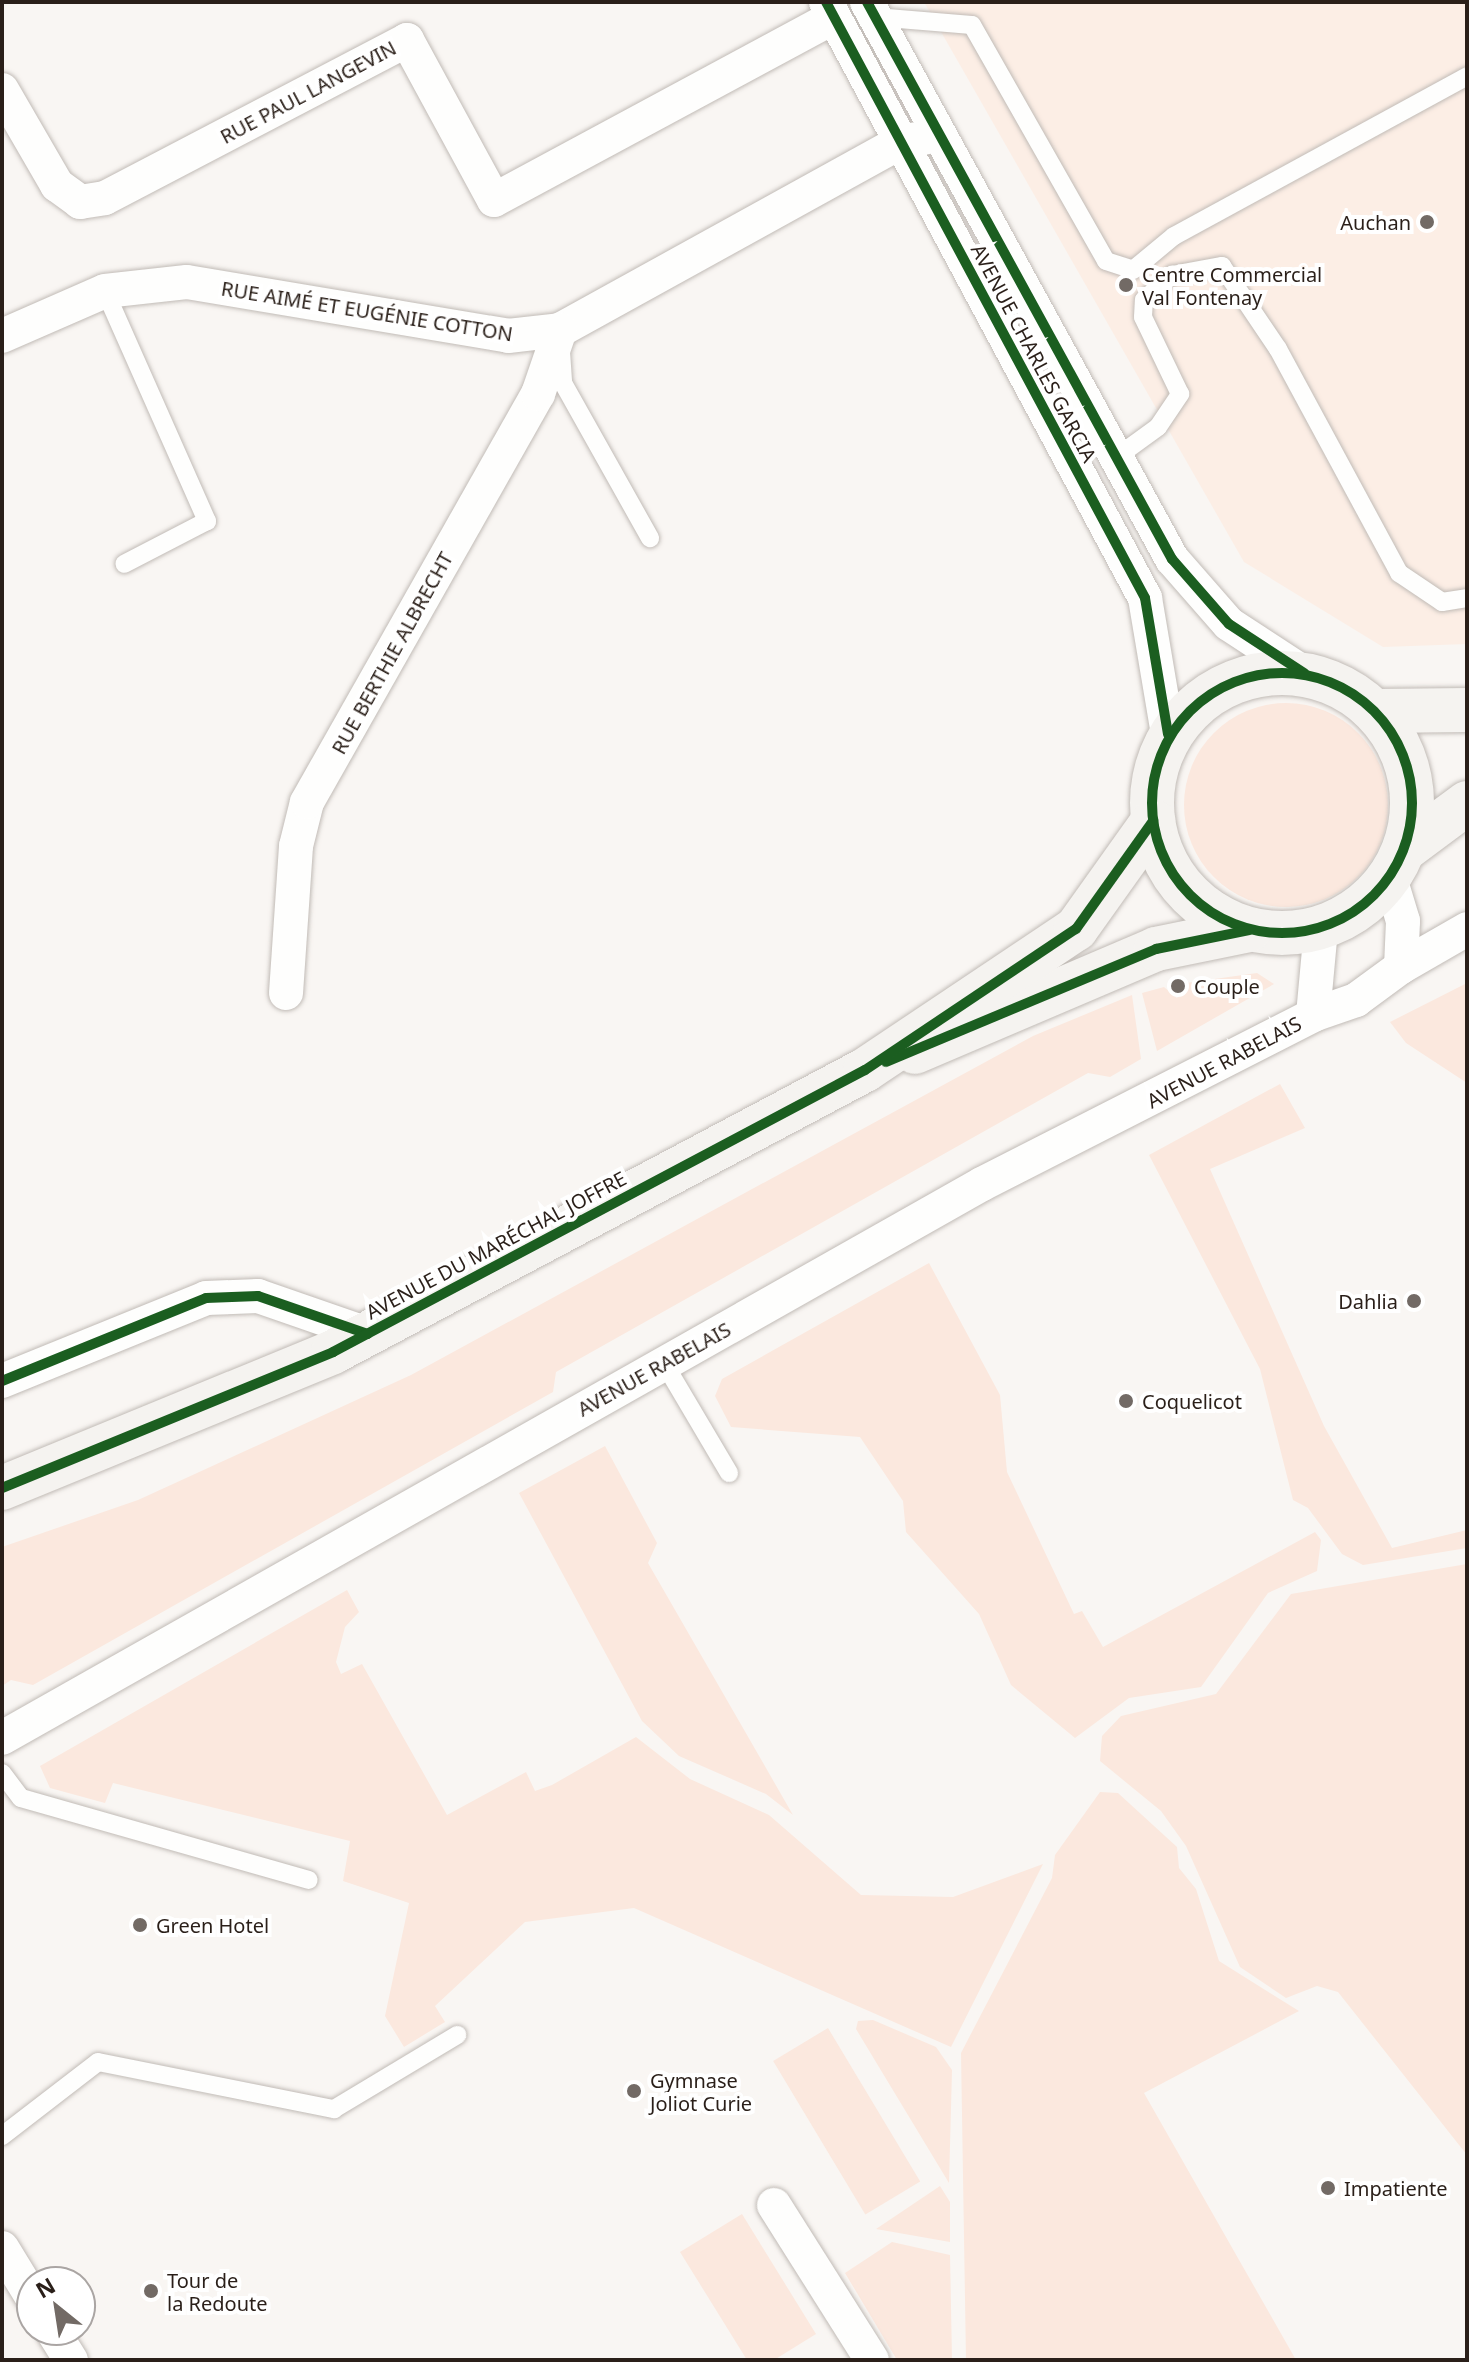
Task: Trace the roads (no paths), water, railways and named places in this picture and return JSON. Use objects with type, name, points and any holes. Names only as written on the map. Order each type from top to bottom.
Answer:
[{"type":"main road","points":[[1398,863],[1412,784],[1400,744],[1376,711],[1343,687],[1304,673],[1262,674],[1223,686],[1168,734],[1150,798],[1153,821],[1167,867],[1185,891],[1216,917],[1249,930],[1321,929],[1359,909],[1398,863],[1467,803]]},
{"type":"main road","points":[[1376,711],[1467,710]]},
{"type":"main road","name":"AVENUE DU MARÉCHAL JOFFRE","points":[[2,1488],[368,1334],[865,1070],[1076,929],[1153,821]]},
{"type":"main road","name":"AVENUE DU MARÉCHAL JOFFRE","points":[[865,1070],[959,1037],[1156,949],[1249,930]]},
{"type":"street","name":"AVENUE CHARLES GARCIA","points":[[871,9],[1114,459],[1205,603],[1304,673]]},
{"type":"street","name":"AVENUE CHARLES GARCIA","points":[[830,10],[1145,598],[1168,734]]},
{"type":"street","name":"RUE PAUL LANGEVIN","points":[[2,90],[57,185],[80,202],[105,198],[407,40],[494,200],[830,10]]},
{"type":"street","name":"RUE AIMÉ ET EUGÉNIE COTTON","points":[[2,336],[17,322],[105,291],[187,282],[508,336],[560,330],[900,142],[939,135]]},
{"type":"street","name":"RUE BERTHIE ALBRECHT","points":[[286,993],[296,846],[307,802],[538,394],[560,330]]},
{"type":"street","points":[[1398,863],[1403,921],[1401,967]]},
{"type":"street","name":"AVENUE RABELAIS","points":[[1313,1015],[1321,929]]},
{"type":"street","name":"AVENUE RABELAIS","points":[[2,1738],[982,1184],[1313,1015],[1356,1000],[1401,967],[1467,929]]},
{"type":"street","points":[[2,1381],[206,1298],[258,1296],[368,1334]]},
{"type":"street","points":[[774,2205],[872,2360]]},
{"type":"street","points":[[2,2248],[16,2271]]},
{"type":"lane","points":[[871,9],[972,25],[1115,267],[1133,270],[1174,236],[1467,76]]},
{"type":"lane","points":[[1114,459],[1158,427],[1180,394],[1143,317],[1144,300],[1172,275],[1222,266],[1278,349],[1399,573],[1442,602],[1467,598]]},
{"type":"lane","points":[[105,291],[207,521],[124,564]]},
{"type":"lane","points":[[560,330],[563,383],[650,538]]},
{"type":"lane","points":[[664,1363],[729,1473]]},
{"type":"lane","points":[[2,1773],[21,1798],[309,1880]]},
{"type":"lane","points":[[2,2136],[98,2062],[334,2109],[457,2035]]},
{"type":"place","name":"Auchan","points":[[1427,222]]},
{"type":"place","name":"Centre Commercial Val Fontenay","points":[[1126,285]]},
{"type":"place","name":"Couple","points":[[1178,986]]},
{"type":"place","name":"Dahlia","points":[[1414,1301]]},
{"type":"place","name":"Coquelicot","points":[[1126,1401]]},
{"type":"place","name":"Green Hotel","points":[[140,1925]]},
{"type":"place","name":"Gymnase Joliot Curie","points":[[634,2091]]},
{"type":"place","name":"Impatiente","points":[[1328,2188]]},
{"type":"place","name":"Tour de la Redoute","points":[[151,2291]]}]
